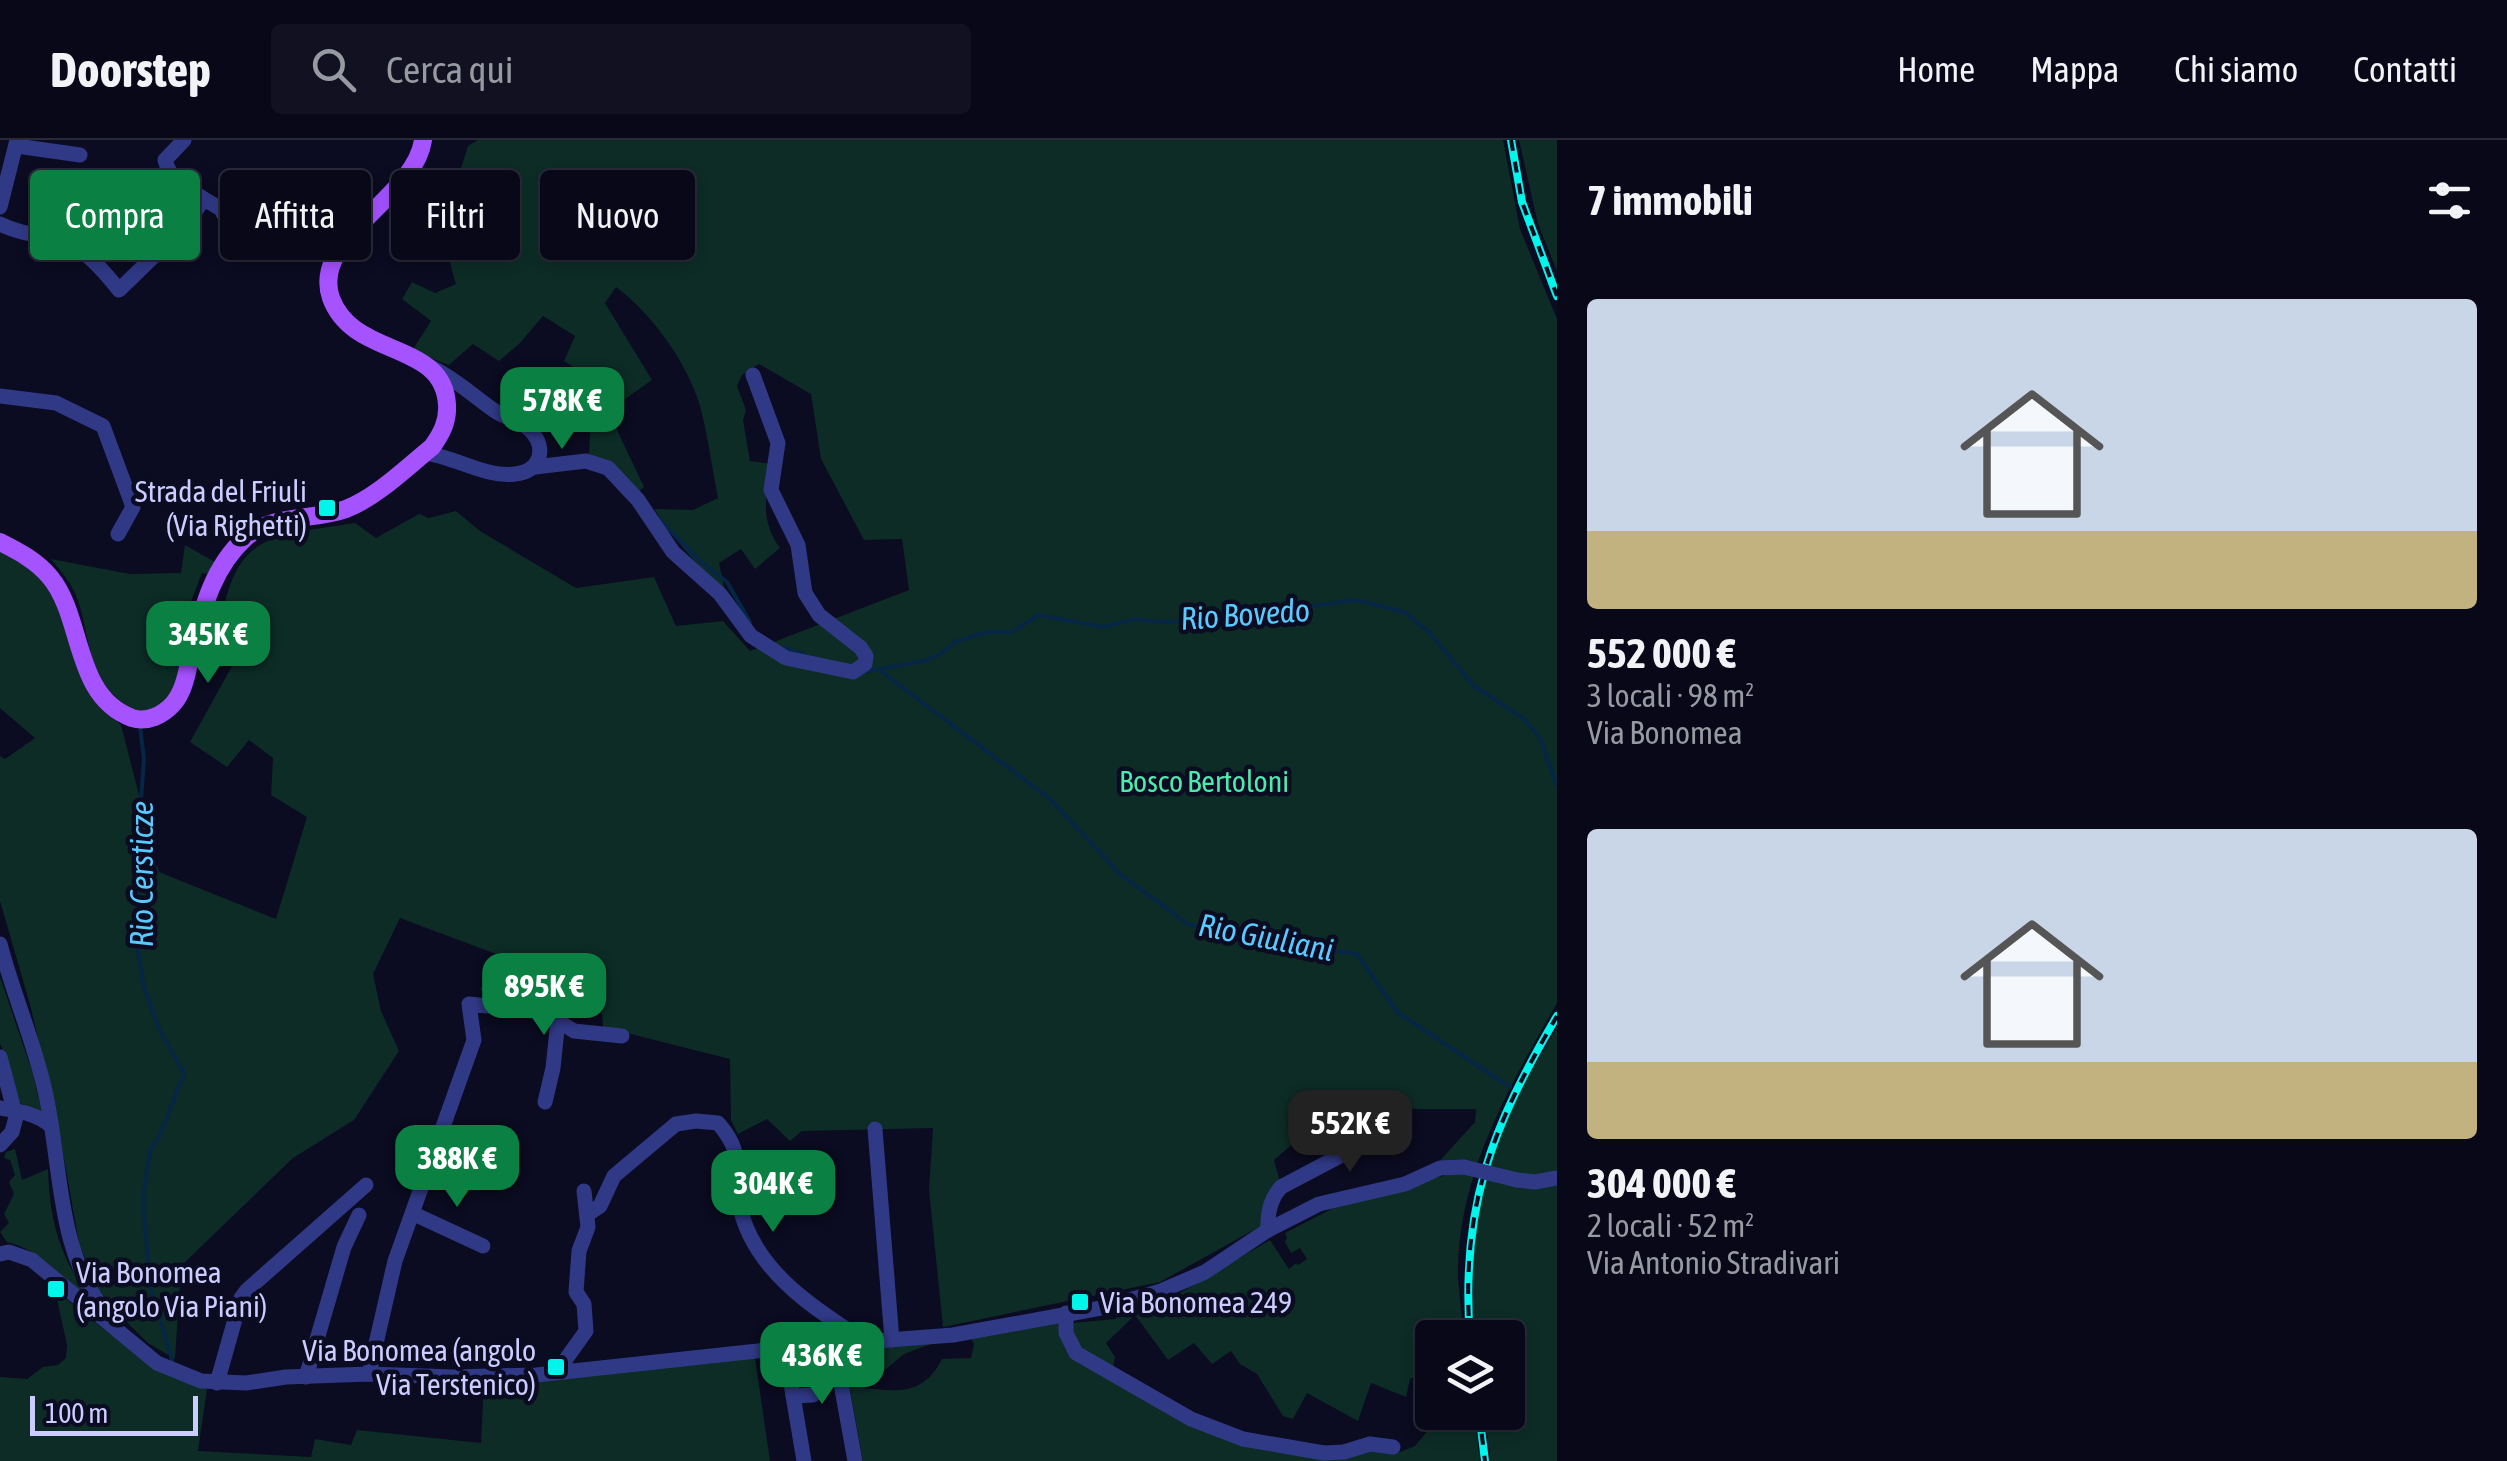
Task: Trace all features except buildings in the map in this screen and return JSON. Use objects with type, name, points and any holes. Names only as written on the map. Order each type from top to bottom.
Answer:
[{"type":"main road","points":[[0,542],[30,559],[50,578],[62,597],[80,654],[96,688],[127,716],[148,719],[164,712],[177,698],[214,576],[248,534],[275,522],[349,508],[424,454],[440,436],[447,413],[446,390],[431,367],[373,342],[346,324],[332,298],[327,273],[336,254],[408,172],[422,140]]},
{"type":"street","points":[[184,140],[168,154],[166,167],[183,186],[220,208]]},
{"type":"street","points":[[0,207],[17,143],[80,156]]},
{"type":"street","points":[[0,224],[78,248],[92,258],[119,290],[184,227],[204,199]]},
{"type":"street","points":[[431,367],[531,430],[540,448],[535,467]]},
{"type":"street","points":[[424,454],[442,455],[512,475],[535,467],[586,460],[608,468],[627,486],[672,552],[720,594],[751,636],[786,658],[853,672],[865,664],[866,656],[819,616],[805,592],[798,545],[771,490],[778,444],[753,375]]},
{"type":"street","points":[[0,396],[56,403],[103,426],[133,507],[118,534]]},
{"type":"street","points":[[0,944],[40,1074],[62,1214],[74,1257],[86,1284],[120,1330]]},
{"type":"street","points":[[369,1374],[396,1261],[474,1040],[468,1004],[534,1011],[574,1031],[622,1036]]},
{"type":"street","points":[[545,1102],[558,1020]]},
{"type":"street","points":[[0,1057],[8,1111],[16,1125],[0,1145]]},
{"type":"street","points":[[8,1111],[31,1112],[50,1124]]},
{"type":"street","points":[[588,1214],[600,1206],[614,1176],[676,1124],[718,1122],[738,1155],[740,1205],[754,1248],[803,1298],[865,1342]]},
{"type":"street","points":[[1268,1230],[1273,1195],[1281,1187],[1389,1130],[1388,1124]]},
{"type":"street","points":[[875,1129],[892,1340]]},
{"type":"street","points":[[0,1254],[21,1254],[35,1262],[74,1297],[172,1371],[217,1383],[369,1374],[486,1377],[953,1334],[1116,1304],[1181,1283],[1222,1262],[1268,1230],[1335,1199],[1405,1184],[1440,1168],[1452,1165],[1534,1182],[1557,1178]]},
{"type":"street","points":[[217,1383],[247,1290],[366,1185]]},
{"type":"street","points":[[563,1371],[566,1359],[586,1331],[584,1304],[576,1292],[577,1265],[588,1214],[584,1191]]},
{"type":"street","points":[[306,1377],[344,1247],[359,1214]]},
{"type":"street","points":[[414,1214],[483,1246]]},
{"type":"street","points":[[1066,1313],[1069,1344],[1083,1359],[1212,1428],[1297,1450],[1344,1452],[1382,1443],[1394,1447]]},
{"type":"street","points":[[834,1345],[855,1461]]},
{"type":"street","points":[[785,1348],[804,1461]]},
{"type":"street","points":[[793,1396],[814,1394]]},
{"type":"green space","name":"Bosco Bertoloni","points":[[478,140],[1503,140],[1520,229],[1557,319],[1557,1003],[1504,1100],[1476,1167],[1460,1239],[1458,1276],[1462,1320],[1415,1320],[1415,1376],[1410,1379],[1406,1397],[1371,1383],[1358,1421],[1307,1393],[1293,1419],[1283,1416],[1257,1374],[1240,1364],[1231,1351],[1212,1364],[1194,1343],[1168,1360],[1135,1315],[1106,1343],[1115,1357],[1113,1368],[1080,1346],[1072,1323],[1116,1319],[1116,1309],[1178,1294],[1270,1240],[1289,1269],[1298,1265],[1307,1259],[1300,1248],[1291,1253],[1285,1233],[1347,1201],[1454,1173],[1436,1165],[1475,1122],[1476,1109],[1414,1109],[1368,1094],[1354,1109],[1303,1135],[1274,1160],[1280,1182],[1261,1226],[1160,1282],[943,1327],[929,1190],[933,1128],[802,1131],[790,1141],[767,1119],[738,1134],[731,1120],[730,1059],[603,1027],[601,1000],[571,996],[568,1014],[480,990],[496,954],[400,918],[373,974],[381,1011],[399,1051],[354,1120],[293,1158],[181,1266],[175,1359],[148,1343],[100,1296],[79,1243],[58,1125],[31,1008],[0,901],[0,756],[5,759],[35,738],[0,708],[0,550],[25,563],[55,594],[98,702],[121,725],[159,872],[276,919],[307,817],[271,795],[273,758],[249,740],[227,767],[190,742],[237,657],[219,633],[225,600],[245,558],[259,546],[298,532],[355,523],[376,538],[419,514],[429,518],[456,511],[480,531],[576,588],[654,577],[676,626],[723,621],[750,651],[909,590],[902,539],[864,540],[821,459],[811,394],[759,364],[742,375],[737,386],[746,410],[743,420],[750,461],[772,464],[767,518],[780,548],[755,569],[741,549],[719,563],[725,591],[705,572],[654,509],[693,510],[718,498],[700,406],[667,340],[616,287],[605,303],[652,380],[608,411],[644,487],[638,492],[589,456],[590,433],[571,419],[594,380],[564,361],[575,336],[543,316],[499,361],[473,344],[449,365],[412,351],[431,321],[402,299],[412,282],[435,293],[456,284],[450,260],[520,260],[520,170],[460,170],[468,146]]},
{"type":"green space","points":[[1519,140],[1557,140],[1557,271],[1538,224]]},
{"type":"green space","points":[[185,545],[215,562],[208,574],[202,573],[185,617],[194,621],[185,661],[166,700],[144,711],[129,708],[100,676],[75,593],[51,559],[130,574],[181,573]]},
{"type":"green space","points":[[0,977],[42,1113],[20,1103],[0,1043]]},
{"type":"green space","points":[[1557,1028],[1557,1170],[1516,1186],[1538,1189],[1557,1184],[1557,1461],[1491,1461],[1486,1430],[1525,1430],[1525,1320],[1474,1320],[1473,1259],[1479,1206],[1492,1155],[1520,1091]]},
{"type":"green space","points":[[15,1149],[22,1180],[48,1169],[58,1236],[87,1297],[40,1257],[7,1242],[0,1232],[9,1223],[4,1214],[14,1194],[9,1182],[15,1175],[10,1160],[4,1158],[6,1152]]},
{"type":"green space","points":[[55,1290],[146,1359],[207,1389],[198,1451],[311,1457],[315,1439],[351,1445],[357,1430],[481,1443],[484,1383],[755,1358],[770,1461],[0,1461],[0,1377],[27,1379],[66,1358],[67,1345]]},
{"type":"green space","points":[[1059,1320],[1065,1348],[1080,1364],[1240,1445],[1400,1452],[1415,1446],[1428,1430],[1476,1430],[1480,1461],[863,1461],[843,1351],[939,1341],[904,1354],[863,1388],[900,1390],[919,1385],[942,1359],[971,1358],[974,1344],[970,1337]]},
{"type":"waterway","name":"Rio Bovedo","points":[[658,518],[727,582],[750,622]]},
{"type":"waterway","name":"Rio Bovedo","points":[[862,672],[924,661],[955,642],[986,632],[1011,632],[1039,615],[1103,627],[1135,619],[1259,619],[1357,600],[1404,612],[1429,632],[1474,686],[1524,719],[1540,738],[1557,786]]},
{"type":"waterway","name":"Rio Bovedo","points":[[784,648],[804,654]]},
{"type":"waterway","name":"Rio Giuliani","points":[[882,672],[1050,799],[1120,874],[1188,924],[1233,936],[1357,954],[1397,1012],[1510,1087]]},
{"type":"waterway","name":"Rio Cersticze","points":[[140,727],[144,759],[140,814],[144,877],[138,889],[138,952],[143,984],[159,1029],[184,1073],[150,1151],[143,1198],[150,1285],[172,1360]]},
{"type":"railway","points":[[1511,140],[1522,202],[1557,296]]},
{"type":"railway","points":[[1469,1320],[1470,1248],[1485,1169],[1515,1095],[1557,1016]]},
{"type":"railway","points":[[1481,1430],[1485,1461]]},
{"type":"place","name":"Strada del Friuli (Via Righetti)","points":[[327,508]]},
{"type":"place","name":"Via Bonomea (angolo Via Piani)","points":[[56,1289]]},
{"type":"place","name":"Via Bonomea 249","points":[[1080,1302]]},
{"type":"place","name":"Via Bonomea (angolo Via Terstenico)","points":[[556,1367]]}]
